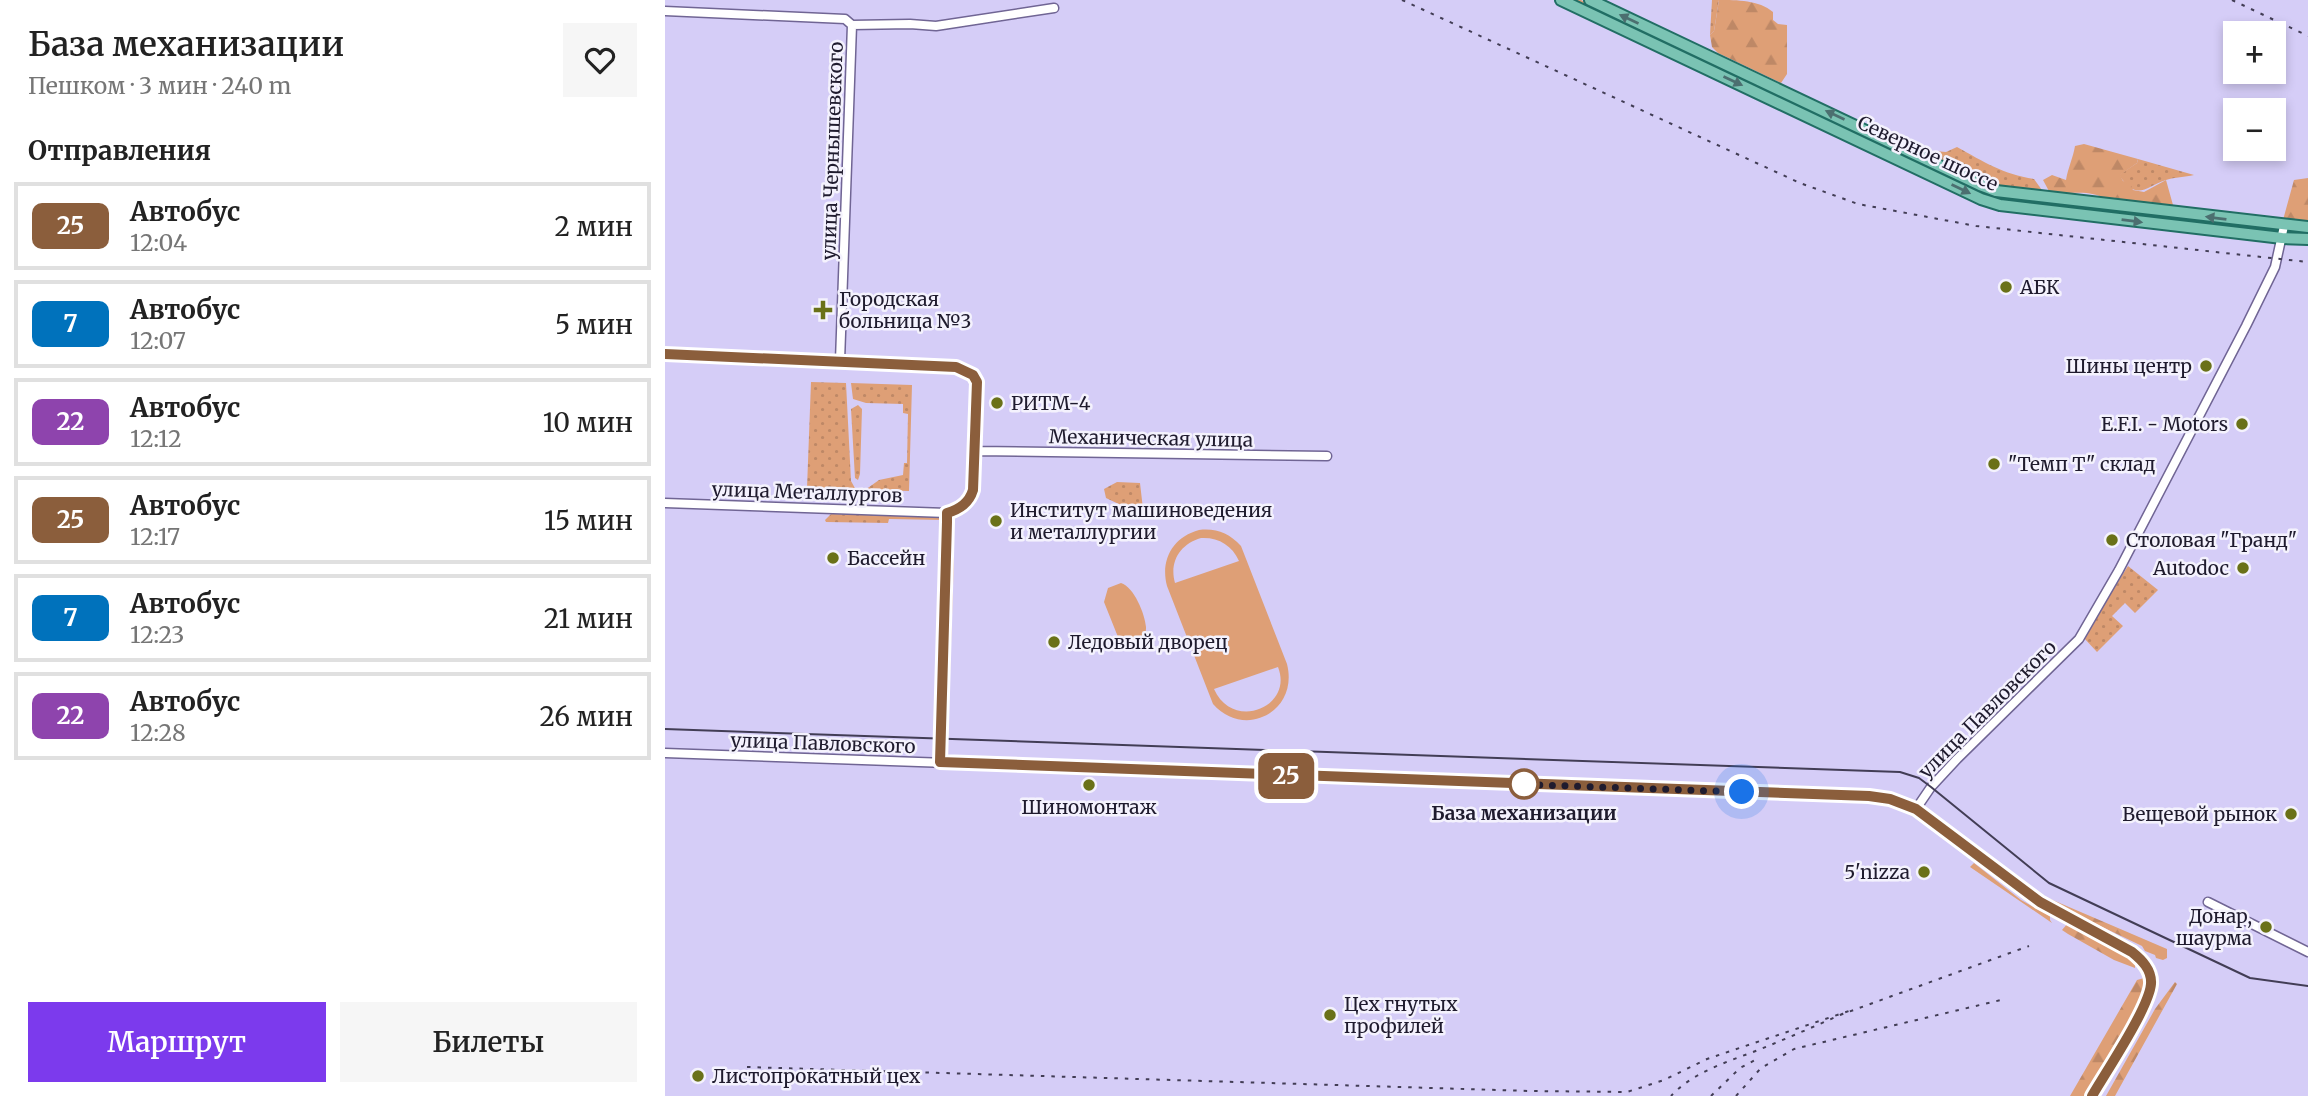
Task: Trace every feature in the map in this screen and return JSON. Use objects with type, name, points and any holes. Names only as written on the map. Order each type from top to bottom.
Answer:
[{"type":"main road","name":"Северное шоссе","points":[[1561,0],[1928,159],[1980,185],[2013,194],[2308,228]]},
{"type":"main road","name":"Северное шоссе","points":[[1590,0],[1701,59],[1981,199],[2000,205],[2308,239]]},
{"type":"main road","points":[[1923,170],[1928,159]]},
{"type":"street","points":[[665,11],[845,19],[852,25],[910,23],[936,26],[1054,8]]},
{"type":"street","name":"улица Чернышевского","points":[[840,361],[852,25]]},
{"type":"street","name":"улица Павловского","points":[[665,753],[1869,796],[1890,799],[1916,809],[1931,787],[2079,639],[2119,570],[2224,370],[2275,267],[2284,226]]},
{"type":"street","points":[[665,354],[956,367],[973,375],[977,382],[971,496],[957,510],[947,513],[940,762]]},
{"type":"street","name":"Механическая улица","points":[[975,451],[1327,456]]},
{"type":"street","name":"улица Металлургов","points":[[665,503],[947,513]]},
{"type":"street","points":[[1916,809],[2040,902],[2132,952],[2148,969],[2151,981],[2145,1004],[2092,1096]]},
{"type":"street","points":[[2208,902],[2308,952]]},
{"type":"green space","points":[[1572,0],[1581,0],[1697,56],[1694,57]]},
{"type":"green space","points":[[1712,0],[1719,0],[1714,31],[1710,35]]},
{"type":"green space","points":[[1719,0],[1761,5],[1773,12],[1773,20],[1778,24],[1787,25],[1787,74],[1781,83],[1718,53],[1712,47],[1710,35],[1714,31]]},
{"type":"green space","points":[[1708,60],[1919,161],[1708,63]]},
{"type":"green space","points":[[2084,144],[2138,159],[2137,163],[2120,175],[2123,181],[2130,183],[2133,190],[2144,192],[2166,180],[2173,205],[2107,200],[2086,193],[2050,193],[2043,180],[2052,175],[2066,180],[2075,146]]},
{"type":"green space","points":[[1957,147],[2003,171],[2034,179],[2044,193],[1987,184],[1934,157],[1935,151],[1946,152]]},
{"type":"green space","points":[[2138,159],[2194,175],[2169,179],[2147,189],[2136,190],[2119,175],[2137,163]]},
{"type":"green space","points":[[1934,169],[1985,192],[2266,227],[2268,230],[2002,202],[1976,192]]},
{"type":"green space","points":[[2308,178],[2308,221],[2283,220],[2294,180]]},
{"type":"green space","points":[[811,382],[846,383],[851,481],[856,490],[807,488]]},
{"type":"green space","points":[[851,383],[912,385],[909,491],[865,490],[879,480],[903,475],[904,463],[907,463],[908,414],[903,413],[903,404],[866,403],[853,399]]},
{"type":"green space","points":[[858,405],[862,409],[858,480],[855,478],[851,409]]},
{"type":"green space","points":[[1117,482],[1140,483],[1143,509],[1125,507],[1106,498],[1104,489]]},
{"type":"green space","points":[[831,514],[943,517],[943,520],[826,522]]},
{"type":"green space","points":[[1199,530],[1217,531],[1241,546],[1287,664],[1289,681],[1285,695],[1277,707],[1254,720],[1240,720],[1226,715],[1213,704],[1167,586],[1167,559],[1176,544],[1190,533]],"holes":[[[1201,538],[1224,543],[1239,561],[1175,583],[1174,568],[1178,555],[1187,545]],[[1278,667],[1281,681],[1277,693],[1270,703],[1259,709],[1234,709],[1223,702],[1214,689]]]},
{"type":"green space","points":[[952,554],[950,672],[946,674],[950,556]]},
{"type":"green space","points":[[2128,566],[2158,590],[2135,613],[2125,603],[2112,616],[2123,626],[2097,652],[2083,637]]},
{"type":"green space","points":[[1121,583],[1134,595],[1146,627],[1143,637],[1132,643],[1118,637],[1104,602],[1108,588]]},
{"type":"green space","points":[[1974,863],[2021,900],[2050,916],[2052,923],[1970,867]]},
{"type":"green space","points":[[2048,898],[2167,949],[2167,958],[2156,958],[2142,946],[2050,902]]},
{"type":"green space","points":[[2068,923],[2089,937],[2100,938],[2132,957],[2135,968],[2114,960],[2062,930]]},
{"type":"green space","points":[[2144,978],[2142,999],[2085,1096],[2070,1096],[2137,980]]},
{"type":"green space","points":[[2175,982],[2177,984],[2115,1096],[2106,1096],[2155,1009]]},
{"type":"tram line","points":[[665,729],[1900,772],[1919,778],[2049,883],[2250,978],[2308,986]]},
{"type":"railway","points":[[1402,0],[1800,183],[1858,204],[1976,226],[2308,262]]},
{"type":"railway","points":[[2232,0],[2308,36]]},
{"type":"railway","points":[[1840,1015],[2029,946]]},
{"type":"railway","points":[[1736,1096],[1761,1068],[1794,1049],[2001,1000]]},
{"type":"railway","points":[[747,1067],[1627,1092],[1664,1080],[1707,1059],[1849,1011],[1704,1072],[1671,1096]]},
{"type":"railway","points":[[1711,1096],[1740,1068],[1757,1059]]},
{"type":"bus line","name":"25","points":[[665,354],[956,367],[973,375],[977,382],[973,490],[967,502],[957,510],[947,513],[940,762],[1869,796],[1890,799],[1916,809],[2040,902],[2132,952],[2148,969],[2151,981],[2145,1004],[2092,1096]]},
{"type":"place","name":"АБК","points":[[2006,287]]},
{"type":"place","name":"Городская больница №3","points":[[823,310]]},
{"type":"place","name":"Шины центр","points":[[2206,366]]},
{"type":"place","name":"РИТМ-4","points":[[997,403]]},
{"type":"place","name":"E.F.I. - Motors","points":[[2242,424]]},
{"type":"place","name":"\"Темп Т\" склад","points":[[1994,464]]},
{"type":"place","name":"Институт машиноведения и металлургии","points":[[996,521]]},
{"type":"place","name":"Столовая \"Гранд\"","points":[[2112,540]]},
{"type":"place","name":"Бассейн","points":[[833,558]]},
{"type":"place","name":"Autodoc","points":[[2243,568]]},
{"type":"place","name":"Ледовый дворец","points":[[1054,642]]},
{"type":"place","name":"База механизации","points":[[1524,784]]},
{"type":"place","name":"Шиномонтаж","points":[[1089,785]]},
{"type":"place","name":"Вещевой рынок","points":[[2291,814]]},
{"type":"place","name":"5'nizza","points":[[1924,872]]},
{"type":"place","name":"Донар, шаурма","points":[[2266,927]]},
{"type":"place","name":"Цех гнутых профилей","points":[[1330,1015]]},
{"type":"place","name":"Листопрокатный цех","points":[[698,1076]]},
{"type":"route","points":[[1524,784],[1513,784],[1742,792]]}]
